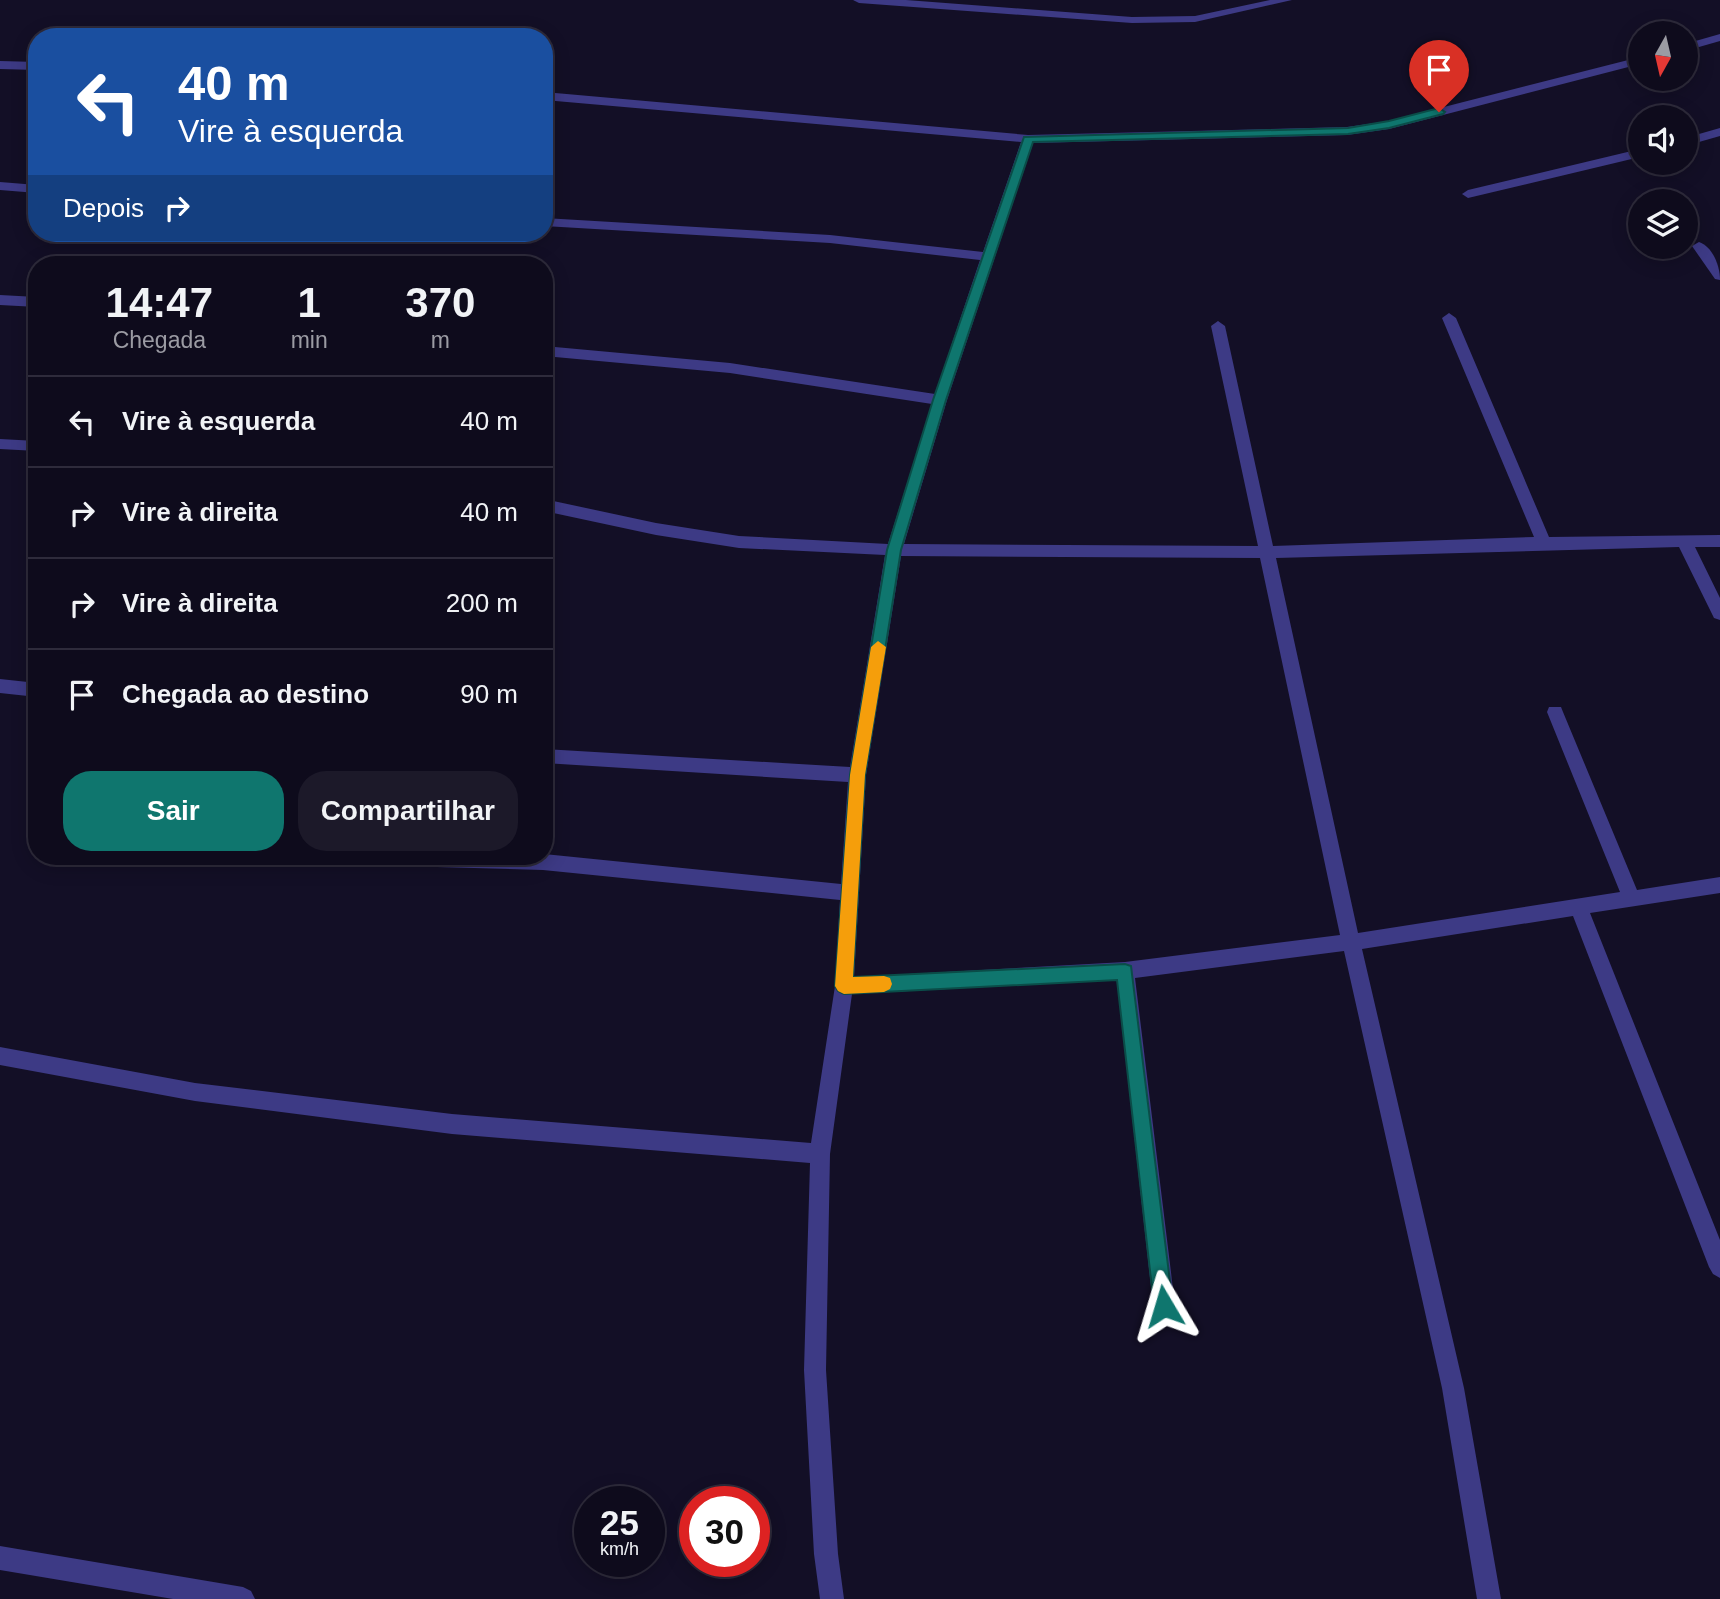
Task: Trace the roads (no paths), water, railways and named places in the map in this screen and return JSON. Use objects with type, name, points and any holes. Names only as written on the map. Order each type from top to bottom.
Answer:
[{"type":"street","points":[[859,0],[1132,20],[1195,19],[1286,0]]},
{"type":"street","points":[[1698,44],[1720,37]]},
{"type":"street","points":[[553,97],[1028,139],[1348,131],[1389,125],[1628,63]]},
{"type":"street","points":[[0,65],[28,66]]},
{"type":"street","points":[[1698,138],[1720,132]]},
{"type":"street","points":[[832,1599],[826,1554],[815,1370],[820,1154],[844,986],[858,775],[894,550],[940,400],[1028,139]]},
{"type":"street","points":[[1468,194],[1628,156]]},
{"type":"street","points":[[0,186],[28,188]]},
{"type":"street","points":[[553,223],[830,239],[988,257]]},
{"type":"street","points":[[1699,246],[1720,276]]},
{"type":"street","points":[[0,300],[28,302]]},
{"type":"street","points":[[1449,318],[1544,542]]},
{"type":"street","points":[[1218,326],[1351,942],[1453,1388],[1489,1599]]},
{"type":"street","points":[[553,352],[730,368],[940,400]]},
{"type":"street","points":[[0,444],[28,446]]},
{"type":"street","points":[[553,507],[656,529],[739,542],[894,550],[1266,552],[1544,542],[1720,541]]},
{"type":"street","points":[[1684,541],[1720,614]]},
{"type":"street","points":[[0,686],[28,689]]},
{"type":"street","points":[[1555,712],[1632,900]]},
{"type":"street","points":[[553,757],[858,775]]},
{"type":"street","points":[[553,863],[848,894]]},
{"type":"street","points":[[844,986],[1125,971],[1351,942],[1720,885]]},
{"type":"street","points":[[1579,908],[1720,1267]]},
{"type":"street","points":[[1125,971],[1164,1306]]},
{"type":"street","points":[[0,1056],[195,1092],[452,1124],[820,1154]]},
{"type":"street","points":[[0,1558],[243,1599]]}]
